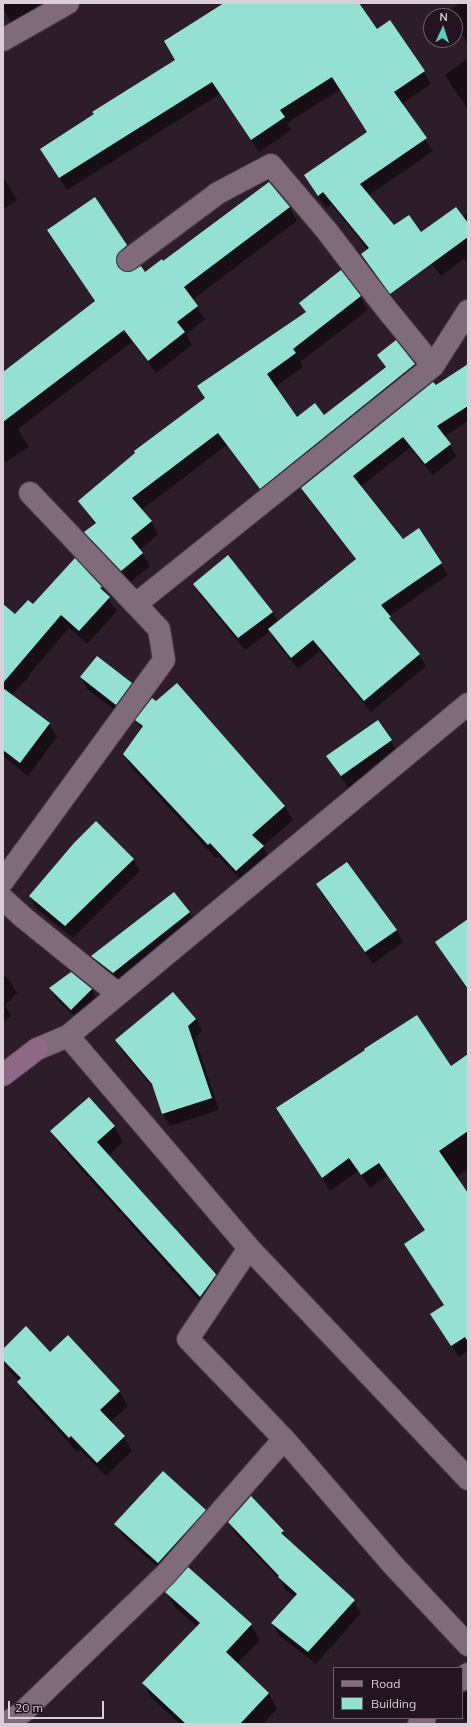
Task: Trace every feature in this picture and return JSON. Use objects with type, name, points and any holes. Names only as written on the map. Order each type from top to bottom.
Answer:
[{"type":"street","points":[[3,40],[68,3]]},
{"type":"street","points":[[128,260],[218,193],[271,165],[327,231],[384,306],[433,366]]},
{"type":"street","points":[[136,604],[433,366],[468,311]]},
{"type":"street","points":[[3,881],[164,660],[159,629],[30,493]]},
{"type":"street","points":[[3,1075],[37,1049],[68,1036],[468,704]]},
{"type":"street","points":[[3,898],[24,918],[118,994]]},
{"type":"street","points":[[68,1036],[249,1248],[468,1478]]},
{"type":"street","points":[[249,1248],[188,1339],[284,1439],[393,1566],[468,1645]]},
{"type":"street","points":[[5,1724],[22,1712],[166,1574],[284,1439]]},
{"type":"building","points":[[224,3],[359,3],[377,29],[390,20],[425,71],[394,92],[427,138],[360,184],[394,225],[409,215],[421,232],[456,207],[468,223],[468,237],[390,294],[361,254],[369,248],[323,192],[318,196],[304,175],[367,132],[332,77],[280,110],[285,117],[251,140],[212,82],[59,178],[40,149],[94,114],[92,112],[175,60],[164,41]]},
{"type":"building","points":[[269,182],[290,207],[184,287],[198,306],[177,322],[185,332],[148,361],[124,330],[3,422],[3,372],[95,301],[47,230],[95,197],[127,245],[117,255],[116,261],[118,267],[123,271],[129,272],[141,266],[145,272],[162,259],[163,261]]},
{"type":"building","points":[[341,270],[361,296],[293,349],[296,353],[267,374],[297,417],[315,403],[324,415],[386,367],[377,355],[396,340],[415,364],[260,489],[218,433],[132,498],[152,521],[131,538],[143,553],[121,571],[84,532],[96,523],[78,501],[135,453],[134,451],[205,398],[197,386],[306,312],[299,303]]},
{"type":"building","points":[[468,364],[468,406],[437,426],[451,444],[425,464],[403,437],[353,476],[403,539],[419,528],[442,563],[381,605],[391,617],[389,618],[420,654],[364,701],[313,640],[291,658],[268,629],[356,559],[301,488],[433,382],[436,385]]},
{"type":"building","points":[[228,555],[273,612],[238,638],[193,584]]},
{"type":"building","points":[[75,558],[102,587],[100,588],[110,597],[79,631],[61,615],[3,683],[3,604],[15,614],[28,600],[33,604]]},
{"type":"building","points":[[97,656],[132,683],[116,705],[80,677]]},
{"type":"building","points":[[177,683],[285,806],[252,835],[264,846],[236,871],[210,843],[208,845],[123,754],[143,726],[135,720],[152,698],[156,701]]},
{"type":"building","points":[[3,688],[50,723],[20,763],[3,750]]},
{"type":"building","points":[[378,720],[392,740],[341,776],[326,756]]},
{"type":"building","points":[[96,821],[134,859],[65,926],[29,896],[74,843]]},
{"type":"building","points":[[347,862],[397,930],[365,952],[316,884]]},
{"type":"building","points":[[174,892],[190,912],[113,973],[91,956]]},
{"type":"building","points":[[468,919],[468,989],[435,942]]},
{"type":"building","points":[[71,972],[92,989],[71,1010],[49,988]]},
{"type":"building","points":[[173,992],[196,1019],[188,1026],[212,1098],[162,1114],[152,1084],[115,1040]]},
{"type":"building","points":[[417,1015],[451,1066],[468,1054],[468,1131],[439,1151],[468,1193],[468,1342],[465,1337],[451,1346],[430,1314],[444,1305],[404,1244],[425,1230],[379,1163],[361,1175],[349,1158],[322,1178],[276,1108]]},
{"type":"building","points":[[89,1097],[115,1126],[97,1142],[215,1273],[216,1275],[200,1297],[50,1131]]},
{"type":"building","points":[[26,1326],[50,1352],[68,1335],[120,1391],[100,1410],[125,1436],[97,1463],[71,1436],[69,1438],[17,1382],[21,1378],[3,1360],[3,1349]]},
{"type":"building","points":[[163,1471],[206,1510],[158,1563],[114,1524]]},
{"type":"building","points":[[251,1496],[284,1531],[281,1533],[355,1600],[308,1652],[271,1623],[297,1594],[278,1577],[279,1576],[228,1522]]},
{"type":"building","points":[[188,1567],[252,1624],[226,1652],[269,1693],[240,1724],[186,1724],[142,1683],[200,1623],[165,1592]]}]
